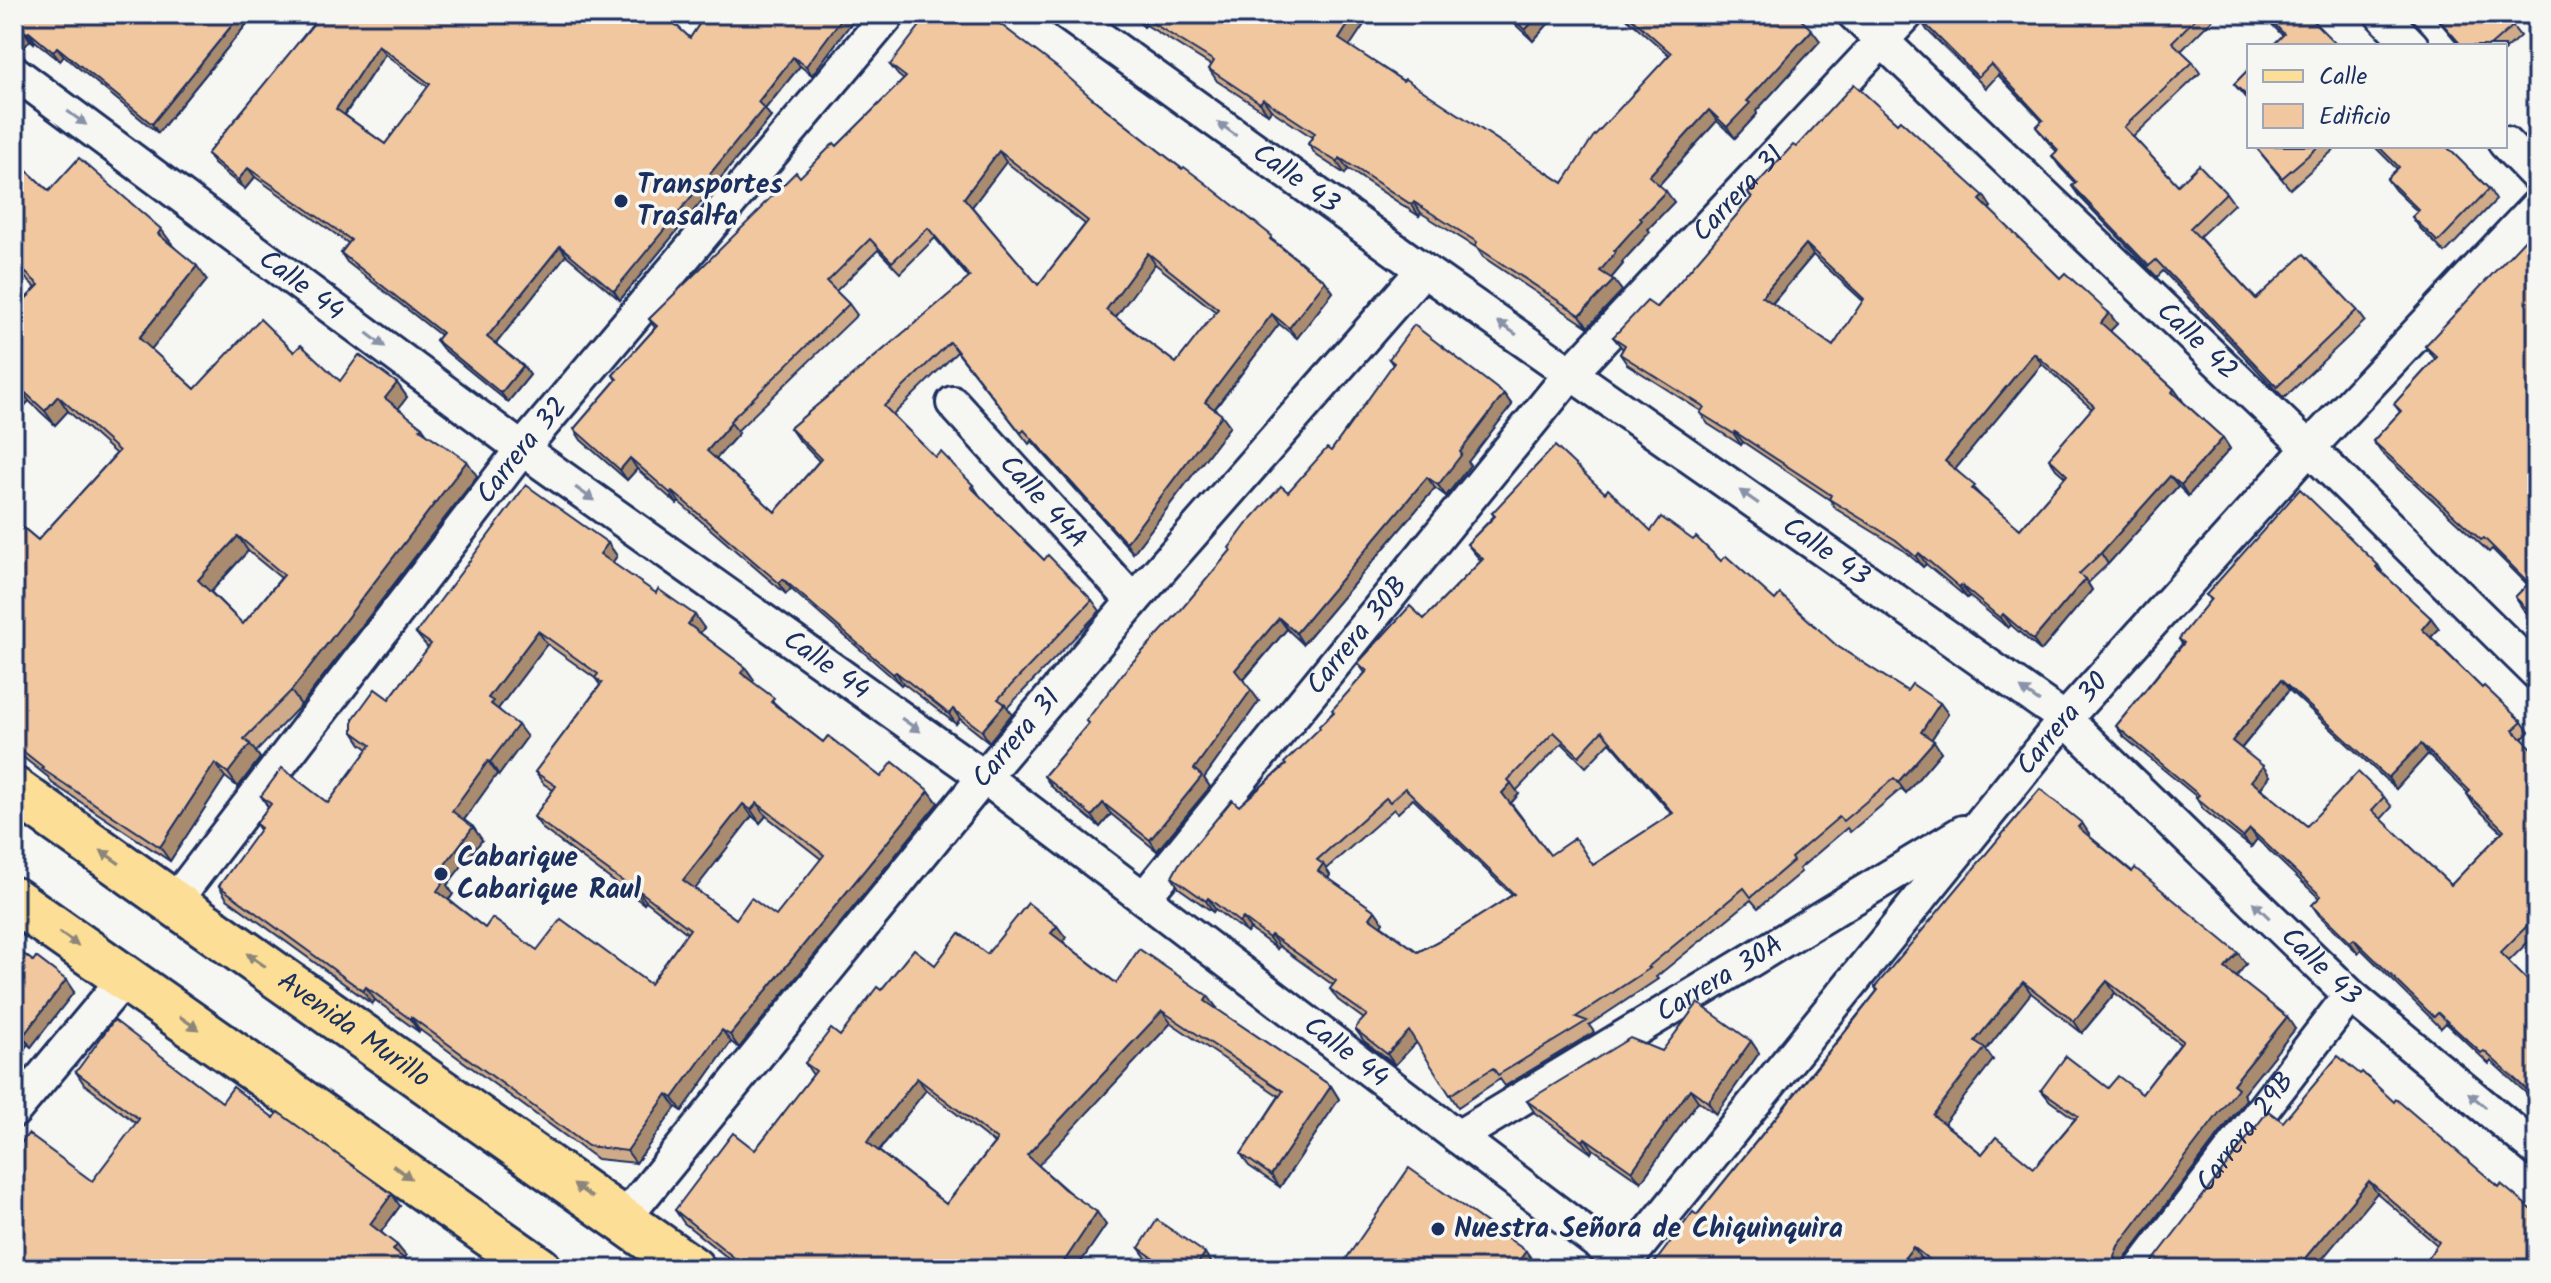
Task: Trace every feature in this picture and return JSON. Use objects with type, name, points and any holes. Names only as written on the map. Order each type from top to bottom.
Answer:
[{"type":"main road","name":"Avenida Murillo","points":[[14,790],[692,1269]]},
{"type":"main road","points":[[14,900],[539,1269]]},
{"type":"street","name":"Carrera 32","points":[[174,902],[522,449],[889,14]]},
{"type":"street","name":"Calle 43","points":[[1067,14],[1423,270],[2065,719],[2350,995],[2537,1150]]},
{"type":"street","name":"Calle 42","points":[[1854,14],[2309,448],[2537,673]]},
{"type":"street","name":"Carrera 31","points":[[1571,373],[1907,14]]},
{"type":"street","points":[[2381,14],[2410,44]]},
{"type":"street","name":"Calle 44","points":[[14,72],[522,449],[984,777],[1625,1267]]},
{"type":"street","points":[[2507,145],[2537,176]]},
{"type":"street","name":"Carrera 30","points":[[1625,1267],[2065,719],[2309,448],[2537,206]]},
{"type":"street","name":"Carrera 31","points":[[623,1220],[984,777],[1133,601],[1423,270]]},
{"type":"street","name":"Carrera 30B","points":[[1144,898],[1571,373]]},
{"type":"street","name":"Calle 44A","points":[[953,403],[1133,601]]},
{"type":"street","name":"Carrera 30A","points":[[1458,1137],[1983,820]]},
{"type":"street","points":[[14,1111],[125,978]]},
{"type":"street","name":"Carrera 29B","points":[[2141,1269],[2350,995]]},
{"type":"building","points":[[14,14],[241,14],[152,124],[57,47],[53,52],[24,31],[14,43]]},
{"type":"building","points":[[304,14],[664,14],[690,38],[706,14],[845,14],[806,66],[793,57],[758,102],[764,108],[614,291],[560,246],[487,337],[523,366],[501,393],[436,340],[442,333],[341,253],[351,240],[248,168],[238,180],[207,154],[315,22]],"holes":[[[378,45],[430,84],[385,144],[336,109]]]},
{"type":"building","points":[[929,14],[987,14],[1182,169],[1184,167],[1204,182],[1325,281],[1289,328],[1272,314],[1205,402],[1222,415],[1126,543],[1024,430],[1021,433],[950,342],[884,406],[935,457],[941,452],[973,485],[971,487],[1044,560],[1048,555],[1092,600],[998,699],[1005,704],[982,731],[953,709],[949,714],[896,672],[893,674],[783,579],[779,583],[630,458],[620,470],[574,429],[617,379],[613,375],[657,326],[649,319],[796,172],[800,177],[834,143],[837,146],[906,77],[890,65]],"holes":[[[999,151],[1088,221],[1038,285],[964,198]],[[928,228],[970,277],[790,428],[821,459],[775,512],[707,451],[730,421],[849,304],[827,282],[870,239],[892,262]],[[1148,253],[1218,309],[1176,363],[1106,310]]]},
{"type":"building","points":[[1138,14],[1355,14],[1339,39],[1563,183],[1593,137],[1671,53],[1627,14],[1795,14],[1812,30],[1727,127],[1709,110],[1649,176],[1666,191],[1640,218],[1642,220],[1600,271],[1614,280],[1580,315],[1414,202],[1412,205],[1340,158],[1337,162],[1308,144],[1315,133],[1263,99],[1260,103],[1209,69],[1214,61]]},
{"type":"building","points":[[1508,14],[1540,14],[1525,30]]},
{"type":"building","points":[[1925,14],[2200,14],[2172,42],[2193,62],[2124,127],[2178,185],[2199,165],[2226,193],[2190,228],[2256,299],[2304,254],[2357,310],[2277,387],[2156,260],[2149,266],[2072,186],[2076,182],[2052,156],[2058,150],[2036,127],[2043,120],[1991,64],[1978,77],[1920,19]]},
{"type":"building","points":[[2265,14],[2306,14],[2336,44],[2274,44],[2284,34]]},
{"type":"building","points":[[2434,14],[2503,14],[2513,26],[2492,44],[2460,44]]},
{"type":"building","points":[[2247,71],[2247,96],[2234,84]]},
{"type":"building","points":[[1854,84],[1897,123],[1900,120],[1984,196],[1980,200],[2060,278],[2065,273],[2109,313],[2101,323],[2223,438],[2181,485],[2170,476],[2079,574],[2085,579],[2033,640],[2003,614],[2000,618],[1961,585],[1959,587],[1919,553],[1916,557],[1896,540],[1829,499],[1831,495],[1735,432],[1700,413],[1704,407],[1620,354],[1625,345],[1613,337],[1647,301],[1657,308],[1752,197],[1748,193],[1793,145],[1796,147]],"holes":[[[1806,244],[1864,299],[1833,346],[1762,296]],[[2034,353],[2094,406],[2049,458],[2067,475],[2020,529],[1972,489],[1975,486],[1945,461]]]},
{"type":"building","points":[[2257,148],[2317,148],[2282,178]]},
{"type":"building","points":[[2380,148],[2448,148],[2489,189],[2438,242],[2412,217],[2419,210],[2387,179],[2399,167]]},
{"type":"building","points":[[79,158],[161,229],[158,234],[197,266],[139,338],[195,389],[260,319],[294,352],[301,345],[340,381],[359,355],[397,383],[385,398],[422,427],[420,429],[467,461],[291,691],[244,739],[250,744],[228,773],[215,763],[160,847],[42,769],[14,744],[14,520],[38,540],[119,451],[58,396],[45,411],[19,387],[14,392],[14,311],[39,285],[14,262],[14,159],[49,191]],"holes":[[[238,536],[284,575],[243,624],[198,580]]]},
{"type":"building","points":[[2529,235],[2537,243],[2537,619],[2515,597],[2529,583],[2484,538],[2481,540],[2373,441],[2401,411],[2394,404],[2437,357],[2425,346]]},
{"type":"building","points":[[1414,325],[1504,394],[1438,485],[1427,477],[1296,633],[1279,618],[1235,670],[1251,690],[1194,769],[1202,776],[1150,840],[1103,803],[1092,816],[1044,776],[1089,723],[1086,721],[1128,667],[1231,550],[1229,548],[1246,525],[1281,486],[1288,492],[1327,448],[1331,451],[1394,363],[1389,359]]},
{"type":"building","points":[[1555,446],[1605,493],[1608,489],[1651,531],[1661,517],[1693,540],[1696,537],[1721,561],[1726,556],[1775,600],[1780,594],[1837,646],[1907,691],[1912,684],[1940,703],[1921,732],[1934,741],[1898,782],[1894,778],[1843,821],[1839,817],[1751,897],[1744,888],[1650,968],[1576,1017],[1587,1021],[1498,1075],[1493,1068],[1450,1095],[1409,1031],[1387,1054],[1356,1030],[1367,1015],[1330,989],[1336,981],[1271,935],[1269,938],[1243,918],[1239,922],[1208,898],[1206,901],[1172,877],[1179,864],[1232,800],[1239,806],[1286,765],[1284,763],[1320,728],[1367,671],[1358,663],[1410,606],[1424,619],[1483,559],[1467,544],[1495,516],[1492,513]],"holes":[[[1602,731],[1673,813],[1593,865],[1575,838],[1550,855],[1502,793],[1511,783],[1508,780],[1554,732],[1579,756]],[[1405,788],[1514,894],[1418,952],[1370,918],[1375,911],[1318,871],[1323,864],[1317,860],[1386,798],[1390,802]]]},
{"type":"building","points":[[526,485],[608,543],[600,554],[656,593],[658,589],[695,615],[688,624],[745,667],[741,673],[774,698],[771,702],[823,742],[828,736],[881,777],[893,762],[929,791],[730,1035],[722,1030],[673,1098],[667,1094],[627,1151],[588,1146],[411,1017],[366,987],[363,991],[219,886],[261,828],[256,824],[271,804],[261,796],[282,768],[328,803],[371,745],[353,732],[353,719],[375,689],[389,699],[431,644],[416,633]],"holes":[[[538,631],[598,674],[595,678],[602,683],[535,772],[556,786],[534,817],[690,929],[650,984],[561,919],[537,950],[492,918],[485,928],[437,891],[444,881],[437,875],[473,827],[452,811],[518,725],[491,704],[493,701],[488,698]],[[757,803],[824,855],[776,916],[751,898],[736,919],[683,880],[743,804],[751,810]]]},
{"type":"building","points":[[2300,489],[2431,618],[2422,629],[2522,722],[2513,730],[2537,753],[2537,916],[2500,953],[2537,990],[2537,1099],[2438,1013],[2434,1017],[2354,939],[2350,942],[2312,905],[2321,896],[2250,829],[2243,837],[2196,798],[2199,795],[2116,726],[2184,643],[2179,639],[2211,599],[2206,595]],"holes":[[[2281,680],[2388,778],[2421,744],[2470,791],[2467,794],[2504,830],[2451,885],[2372,810],[2384,797],[2358,772],[2307,826],[2251,781],[2263,766],[2232,741]]]},
{"type":"building","points":[[2040,789],[2082,823],[2078,827],[2132,872],[2135,868],[2238,953],[2225,968],[2287,1017],[2233,1084],[2238,1088],[2118,1246],[2114,1256],[2119,1269],[1941,1269],[1913,1247],[1896,1269],[1650,1269],[1693,1212],[1697,1215],[1838,1041],[1878,990],[1875,987]],"holes":[[[2107,981],[2183,1041],[2142,1094],[2118,1076],[2108,1088],[2066,1056],[2041,1090],[2078,1116],[2034,1168],[1996,1137],[1982,1154],[1933,1115],[1985,1048],[1975,1041],[2023,982],[2074,1021]]]},
{"type":"building","points":[[1028,903],[1057,926],[1051,933],[1116,983],[1139,949],[1208,996],[1205,1001],[1331,1086],[1271,1175],[1241,1154],[1283,1091],[1162,1011],[1027,1155],[1064,1189],[1097,1212],[1059,1269],[752,1269],[675,1210],[733,1133],[755,1150],[816,1071],[805,1063],[831,1029],[840,1036],[877,987],[881,990],[914,949],[935,965],[959,933],[987,954]],"holes":[[[917,1078],[997,1140],[946,1204],[867,1142]]]},
{"type":"building","points":[[14,947],[33,961],[36,957],[66,980],[23,1036],[20,1033],[15,1039],[14,1038]]},
{"type":"building","points":[[1698,1003],[1751,1041],[1708,1102],[1690,1089],[1632,1171],[1527,1101],[1630,1038],[1662,1051]]},
{"type":"building","points":[[114,1020],[222,1102],[233,1087],[274,1118],[278,1112],[392,1194],[370,1224],[397,1245],[393,1250],[417,1269],[14,1269],[14,1153],[28,1134],[92,1181],[139,1119],[76,1072]]},
{"type":"building","points":[[2338,1056],[2360,1074],[2362,1072],[2394,1102],[2396,1099],[2499,1187],[2501,1184],[2537,1214],[2537,1269],[2420,1269],[2439,1242],[2369,1181],[2296,1269],[2147,1269],[2268,1111],[2283,1122]]},
{"type":"building","name":"Nuestra Señora de Chiquinquira","points":[[1409,1168],[1526,1251],[1513,1269],[1339,1269]]},
{"type":"building","points":[[1157,1220],[1205,1253],[1194,1269],[1170,1269],[1139,1248]]},
{"type":"place","name":"Transportes Trasalfa","points":[[621,201]]},
{"type":"place","name":"Cabarique Cabarique Raul","points":[[441,874]]},
{"type":"place","name":"Nuestra Señora de Chiquinquira","points":[[1438,1229]]}]
